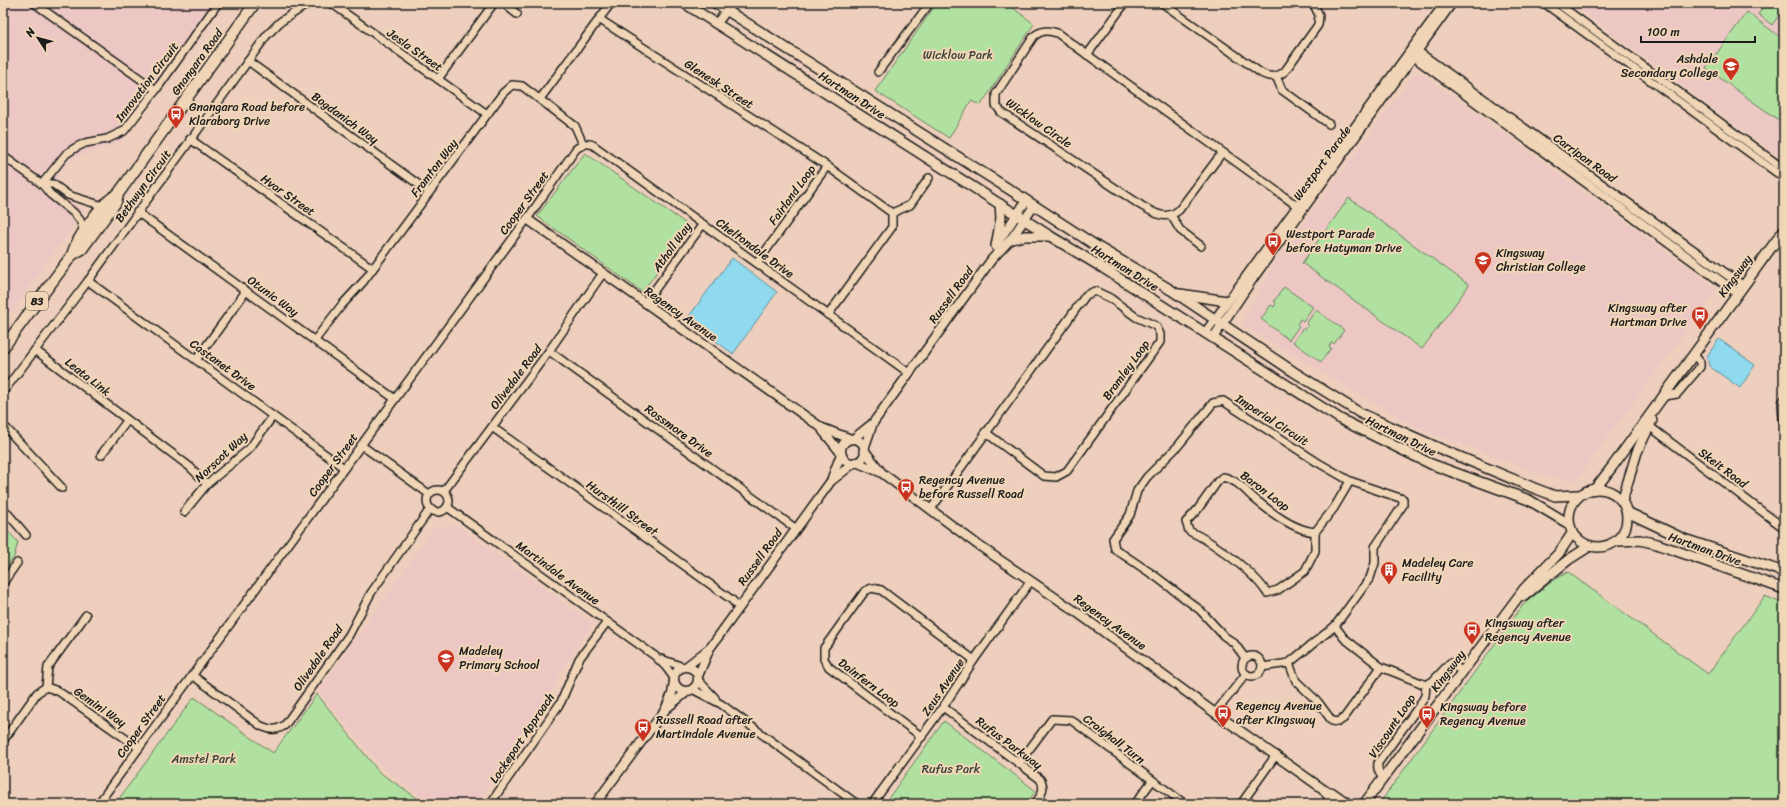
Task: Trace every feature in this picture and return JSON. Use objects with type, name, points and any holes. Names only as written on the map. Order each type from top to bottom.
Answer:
[{"type":"main road","name":"Gnangara Road","points":[[72,255],[82,249],[116,202],[118,194],[255,3]]},
{"type":"main road","name":"Hartman Drive","points":[[684,3],[1050,236],[1356,427],[1431,464],[1528,500],[1571,528]]},
{"type":"main road","name":"Hartman Drive","points":[[724,5],[1101,249],[1177,294],[1294,372],[1360,413],[1441,449],[1555,496],[1578,495]]},
{"type":"main road","name":"Gnangara Road","points":[[3,348],[72,255],[75,244],[103,206],[109,198],[118,194]]},
{"type":"main road","points":[[996,246],[1001,218],[1000,204]]},
{"type":"main road","name":"Kingsway","points":[[1594,488],[1612,467],[1665,396],[1740,289],[1784,230]]},
{"type":"main road","points":[[1011,239],[1025,236],[1050,236]]},
{"type":"main road","points":[[1177,294],[1227,301]]},
{"type":"main road","name":"Kingsway","points":[[1622,501],[1637,452],[1665,396]]},
{"type":"main road","points":[[1594,488],[1608,490],[1616,494],[1622,501],[1627,512],[1626,528],[1617,541],[1604,547],[1590,546],[1580,541],[1571,528],[1570,510],[1578,495],[1594,488]]},
{"type":"main road","name":"Hartman Drive","points":[[1627,512],[1684,539],[1784,572]]},
{"type":"main road","name":"Kingsway","points":[[1364,804],[1524,589],[1558,553],[1571,528]]},
{"type":"main road","name":"Hartman Drive","points":[[1617,541],[1640,540],[1657,544],[1784,589]]},
{"type":"main road","name":"Kingsway","points":[[1511,608],[1568,560],[1590,546]]},
{"type":"main road","name":"Kingsway","points":[[1371,804],[1387,781],[1391,769]]},
{"type":"street","points":[[34,3],[156,90]]},
{"type":"street","name":"Innovation Circuit","points":[[42,184],[66,154],[75,148],[85,143],[112,137],[124,131],[156,90],[218,3]]},
{"type":"street","name":"Bethwyn Circuit","points":[[3,392],[88,280],[267,35],[280,22],[309,3]]},
{"type":"street","name":"Jesla Street","points":[[331,3],[487,114]]},
{"type":"street","points":[[438,79],[494,3]]},
{"type":"street","points":[[503,3],[517,14]]},
{"type":"street","points":[[540,99],[611,3]]},
{"type":"street","points":[[878,72],[930,3]]},
{"type":"street","points":[[1087,55],[1125,3]]},
{"type":"street","points":[[1162,3],[1267,76],[1276,76],[1285,71],[1318,25],[1319,15],[1313,3]]},
{"type":"street","name":"Westport Parade","points":[[1413,53],[1445,3]]},
{"type":"street","name":"Westport Parade","points":[[1209,336],[1214,319],[1227,301],[1300,208],[1413,53],[1452,3]]},
{"type":"street","points":[[1544,3],[1784,178]]},
{"type":"street","points":[[1558,3],[1784,169]]},
{"type":"street","points":[[716,24],[724,5]]},
{"type":"street","name":"Glenesk Street","points":[[599,19],[827,166]]},
{"type":"street","name":"Wicklow Circle","points":[[1171,215],[1162,216],[1151,211],[998,110],[995,100],[996,94],[1034,36],[1039,32],[1045,30],[1057,33],[1300,208]]},
{"type":"street","name":"Carripan Road","points":[[1413,53],[1740,289]]},
{"type":"street","name":"Bogdanich Way","points":[[248,61],[429,192]]},
{"type":"street","points":[[1276,76],[1282,90],[1329,124]]},
{"type":"street","name":"Framton Way","points":[[315,340],[341,306],[363,282],[503,93],[512,86],[522,86],[575,126],[585,144]]},
{"type":"street","name":"Hvar Street","points":[[190,139],[372,268]]},
{"type":"street","name":"Cooper Street","points":[[98,804],[527,219],[576,149],[585,144]]},
{"type":"street","name":"Cheltondale Drive","points":[[585,144],[593,145],[909,373]]},
{"type":"street","points":[[1201,246],[1180,230],[1171,215],[1179,210],[1222,153]]},
{"type":"street","points":[[3,156],[42,184],[50,194],[74,213],[80,220],[84,232]]},
{"type":"street","name":"Fairland Loop","points":[[757,263],[827,166],[892,213]]},
{"type":"street","points":[[828,315],[892,227],[892,213],[910,205],[929,178]]},
{"type":"street","points":[[42,184],[53,184],[68,195],[103,206]]},
{"type":"street","name":"Russell Road","points":[[992,259],[996,246],[1021,217],[1030,203]]},
{"type":"street","name":"Westport Parade","points":[[1209,336],[1222,325],[1300,208]]},
{"type":"street","name":"Otunic Way","points":[[137,212],[395,399]]},
{"type":"street","name":"Russell Road","points":[[852,439],[873,423],[992,259],[1011,239],[1021,217]]},
{"type":"street","name":"Regency Avenue","points":[[527,219],[822,428],[852,439]]},
{"type":"street","name":"Atholl Way","points":[[645,303],[703,224]]},
{"type":"street","name":"Olivedale Road","points":[[444,491],[549,351],[603,274]]},
{"type":"street","name":"Castanet Drive","points":[[88,280],[344,468]]},
{"type":"street","points":[[196,360],[246,291]]},
{"type":"street","name":"Bramley Loop","points":[[931,509],[985,432],[1086,295],[1095,291],[1110,298],[1136,317],[1156,326],[1160,334],[1160,342],[1066,471],[1056,478],[1044,476],[985,432]]},
{"type":"street","name":"Leata Link","points":[[35,350],[127,421],[190,467],[207,484]]},
{"type":"street","name":"Rossmore Drive","points":[[549,351],[795,528]]},
{"type":"street","points":[[1784,400],[1782,403],[1784,420]]},
{"type":"street","name":"Imperial Circuit","points":[[1262,667],[1256,657],[1249,656],[1246,658],[1200,610],[1155,576],[1115,549],[1114,539],[1130,514],[1137,492],[1147,477],[1178,446],[1213,403],[1223,401],[1317,462],[1350,481],[1404,499],[1403,505],[1375,547],[1375,563],[1370,578],[1335,626],[1289,663]]},
{"type":"street","name":"Norscot Way","points":[[184,512],[207,484],[249,449],[273,416]]},
{"type":"street","points":[[101,455],[127,421]]},
{"type":"street","name":"Russell Road","points":[[864,450],[873,423]]},
{"type":"street","points":[[3,425],[62,488]]},
{"type":"street","name":"Skeit Road","points":[[1649,426],[1784,528]]},
{"type":"street","name":"Hursthill Street","points":[[492,427],[726,596],[738,607]]},
{"type":"street","name":"Regency Avenue","points":[[822,428],[841,454]]},
{"type":"street","points":[[852,439],[860,442],[864,450],[862,458],[855,462],[846,461],[841,454],[843,444],[852,439]]},
{"type":"street","points":[[361,445],[429,494]]},
{"type":"street","name":"Regency Avenue","points":[[864,450],[882,473]]},
{"type":"street","name":"Russell Road","points":[[698,678],[710,648],[830,481],[841,454]]},
{"type":"street","name":"Russell Road","points":[[830,481],[855,462]]},
{"type":"street","name":"Regency Avenue","points":[[855,462],[882,473],[1030,582],[1075,611],[1215,713],[1323,789],[1332,792],[1349,804]]},
{"type":"street","name":"Baron Loop","points":[[1223,478],[1233,479],[1257,501],[1293,525],[1307,531],[1315,532],[1315,551],[1305,571],[1278,590],[1267,592],[1253,576],[1200,535],[1189,531],[1186,522],[1198,509],[1218,481],[1223,478]]},
{"type":"street","points":[[1315,532],[1334,508],[1350,481]]},
{"type":"street","points":[[435,489],[444,491],[449,498],[447,507],[441,512],[430,509],[426,502],[429,494],[435,489]]},
{"type":"street","name":"Martindale Avenue","points":[[447,507],[655,656],[666,667],[674,680]]},
{"type":"street","points":[[3,508],[26,535]]},
{"type":"street","name":"Olivedale Road","points":[[192,675],[261,726],[269,730],[277,730],[285,725],[349,636],[370,593],[430,509]]},
{"type":"street","points":[[3,583],[17,563]]},
{"type":"street","name":"Zeus Avenue","points":[[872,804],[922,737],[974,660],[1030,582]]},
{"type":"street","name":"Dainfern Loop","points":[[922,737],[829,667],[824,659],[824,648],[865,591],[872,588],[882,590],[974,660]]},
{"type":"street","points":[[3,741],[37,693],[46,687],[48,667],[86,615]]},
{"type":"street","name":"Lockeport Approach","points":[[490,804],[561,702],[579,659],[608,622]]},
{"type":"street","name":"Viscount Loop","points":[[1335,626],[1344,638],[1381,667],[1426,685]]},
{"type":"street","name":"Russell Road","points":[[685,667],[710,648]]},
{"type":"street","name":"Martindale Avenue","points":[[655,656],[685,667]]},
{"type":"street","points":[[1246,658],[1243,661],[1242,668],[1246,674],[1252,676],[1259,673],[1262,667],[1289,663],[1296,681],[1318,702],[1332,721],[1338,722],[1344,718],[1381,667]]},
{"type":"street","name":"Viscount Loop","points":[[1426,685],[1433,681],[1450,663],[1463,672]]},
{"type":"street","points":[[595,804],[665,710],[672,694],[677,671],[685,667],[694,670],[698,678],[721,704]]},
{"type":"street","points":[[1215,713],[1246,674]]},
{"type":"street","points":[[665,710],[695,687],[698,678]]},
{"type":"street","points":[[674,680],[678,688],[690,690],[721,704],[857,804]]},
{"type":"street","name":"Viscount Loop","points":[[1383,777],[1379,774],[1377,769],[1378,763],[1419,706],[1425,696],[1426,685]]},
{"type":"street","name":"Gemini Way","points":[[46,687],[58,691],[138,748]]},
{"type":"street","name":"Rufus Parkway","points":[[943,707],[1037,776],[1042,782],[1042,792],[1035,804]]},
{"type":"street","name":"Craighall Turn","points":[[1019,763],[1052,719],[1071,720],[1185,804]]},
{"type":"street","points":[[1241,804],[1276,756]]},
{"type":"street","points":[[1136,804],[1152,781]]},
{"type":"street","name":"Regency Avenue","points":[[1323,789],[1328,796],[1338,804]]},
{"type":"shaded area","points":[[3,3],[225,3],[123,141],[71,159],[49,185],[84,211],[3,322]]},
{"type":"shaded area","name":"Ashdale Secondary College","points":[[1571,3],[1784,3],[1784,160]]},
{"type":"shaded area","name":"Kingsway Christian College","points":[[1417,71],[1717,289],[1576,480],[1544,475],[1412,425],[1241,324],[1276,261]]},
{"type":"shaded area","name":"Madeley Primary School","points":[[456,525],[593,624],[570,656],[539,713],[476,804],[433,804],[383,769],[319,691],[434,528]]},
{"type":"green space","name":"Wicklow Park","points":[[937,3],[1007,3],[1034,24],[981,105],[971,101],[949,138],[875,91]]},
{"type":"green space","points":[[1766,3],[1784,3],[1784,8],[1772,25],[1758,14]]},
{"type":"green space","points":[[1747,12],[1784,40],[1784,124],[1706,68]]},
{"type":"green space","points":[[585,153],[691,227],[642,292],[537,216]]},
{"type":"green space","points":[[1349,198],[1469,285],[1422,349],[1302,263]]},
{"type":"green space","points":[[1284,287],[1313,307],[1303,321],[1300,319],[1297,324],[1299,326],[1289,340],[1261,319],[1271,305],[1274,307],[1276,303],[1274,301]]},
{"type":"green space","points":[[1316,310],[1344,330],[1334,344],[1332,342],[1329,346],[1331,348],[1321,362],[1293,342],[1303,328],[1305,330],[1308,326],[1306,324]]},
{"type":"green space","points":[[3,526],[18,542],[14,557],[3,571]]},
{"type":"green space","points":[[1568,572],[1708,674],[1765,596],[1784,604],[1784,804],[1379,804],[1523,605],[1551,582]]},
{"type":"green space","name":"Amstel Park","points":[[317,694],[379,772],[426,804],[115,804],[194,697],[273,753]]},
{"type":"green space","name":"Rufus Park","points":[[944,721],[1036,791],[1026,804],[884,804]]},
{"type":"water","points":[[732,258],[777,292],[733,354],[687,319]]},
{"type":"water","points":[[1719,339],[1755,365],[1740,388],[1709,366],[1707,356]]},
{"type":"place","name":"Ashdale Secondary College","points":[[1731,81]]},
{"type":"place","name":"Gnangara Road before Klaraborg Drive","points":[[176,129]]},
{"type":"place","name":"Westport Parade before Hatyman Drive","points":[[1273,256]]},
{"type":"place","name":"Kingsway Christian College","points":[[1483,275]]},
{"type":"place","name":"Kingsway after Hartman Drive","points":[[1700,330]]},
{"type":"place","name":"Regency Avenue before Russell Road","points":[[906,502]]},
{"type":"place","name":"Madeley Care Facility","points":[[1389,585]]},
{"type":"place","name":"Kingsway after Regency Avenue","points":[[1472,645]]},
{"type":"place","name":"Madeley Primary School","points":[[446,673]]},
{"type":"place","name":"Regency Avenue after Kingsway","points":[[1223,728]]},
{"type":"place","name":"Kingsway before Regency Avenue","points":[[1427,729]]},
{"type":"place","name":"Russell Road after Martindale Avenue","points":[[643,742]]}]
